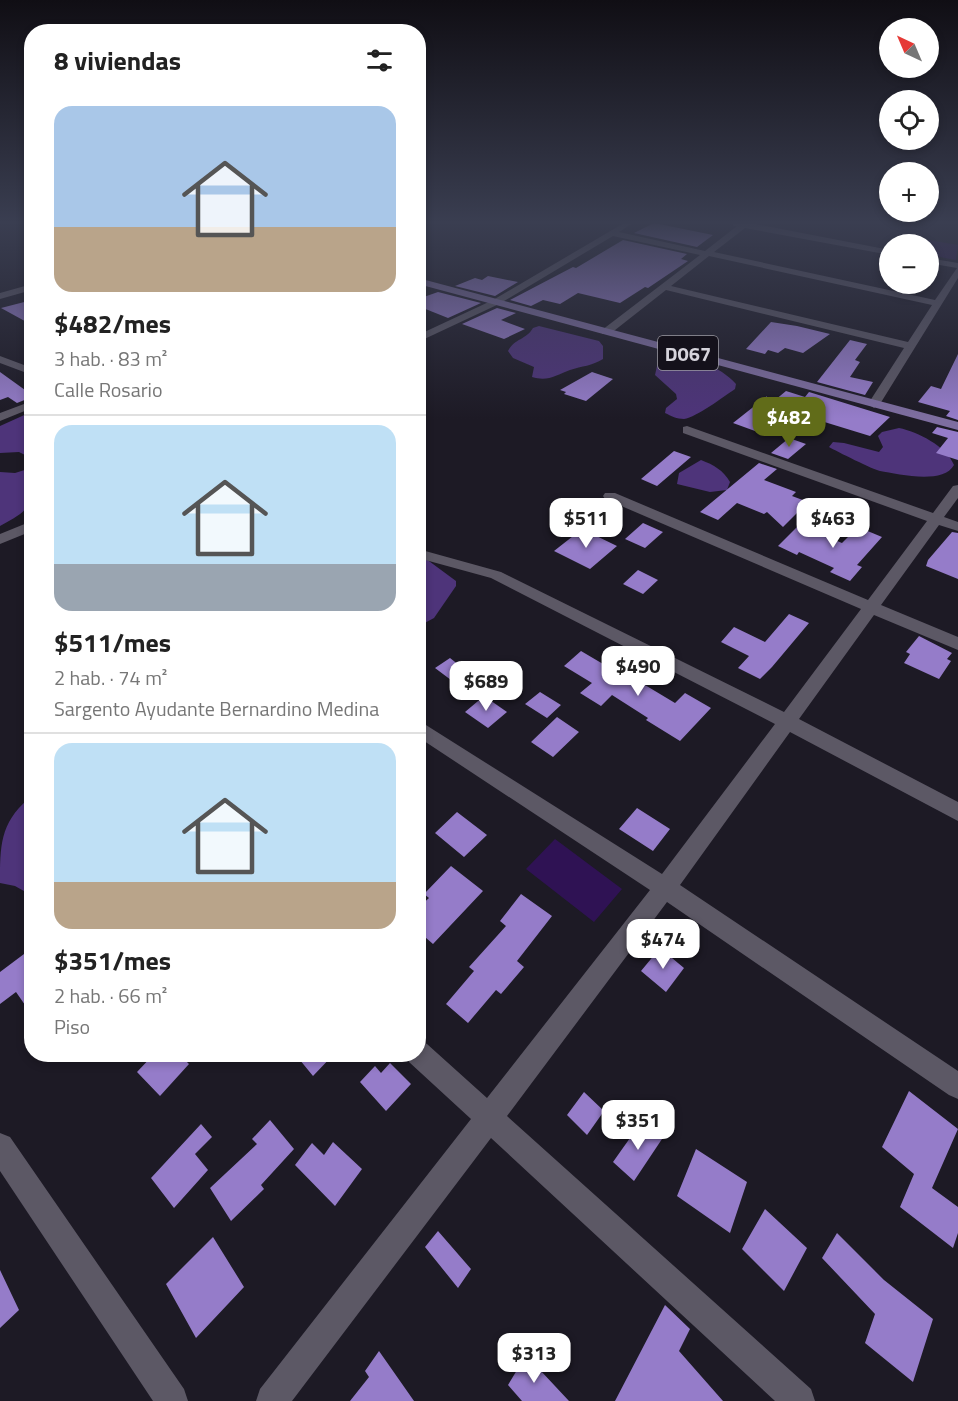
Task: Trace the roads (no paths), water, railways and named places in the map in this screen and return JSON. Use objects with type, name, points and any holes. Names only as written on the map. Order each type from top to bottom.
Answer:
[{"type":"main road","name":"D067","points":[[445,288],[958,426]]},
{"type":"street","points":[[426,335],[496,302],[519,288]]},
{"type":"street","points":[[606,332],[662,288]]},
{"type":"street","points":[[670,288],[910,346]]},
{"type":"street","points":[[870,288],[938,303]]},
{"type":"street","points":[[874,404],[947,288]]},
{"type":"street","points":[[0,296],[24,289]]},
{"type":"street","points":[[0,359],[24,369]]},
{"type":"street","points":[[0,417],[24,408]]},
{"type":"street","points":[[687,430],[947,523]]},
{"type":"street","points":[[272,1401],[665,888],[872,606],[947,523],[958,489]]},
{"type":"street","points":[[610,495],[958,644]]},
{"type":"street","points":[[0,540],[24,532]]},
{"type":"street","points":[[426,555],[496,575],[788,722],[958,812]]},
{"type":"street","points":[[426,732],[665,888],[958,1086]]},
{"type":"street","points":[[426,1060],[799,1401]]},
{"type":"street","points":[[0,1147],[172,1401]]}]
